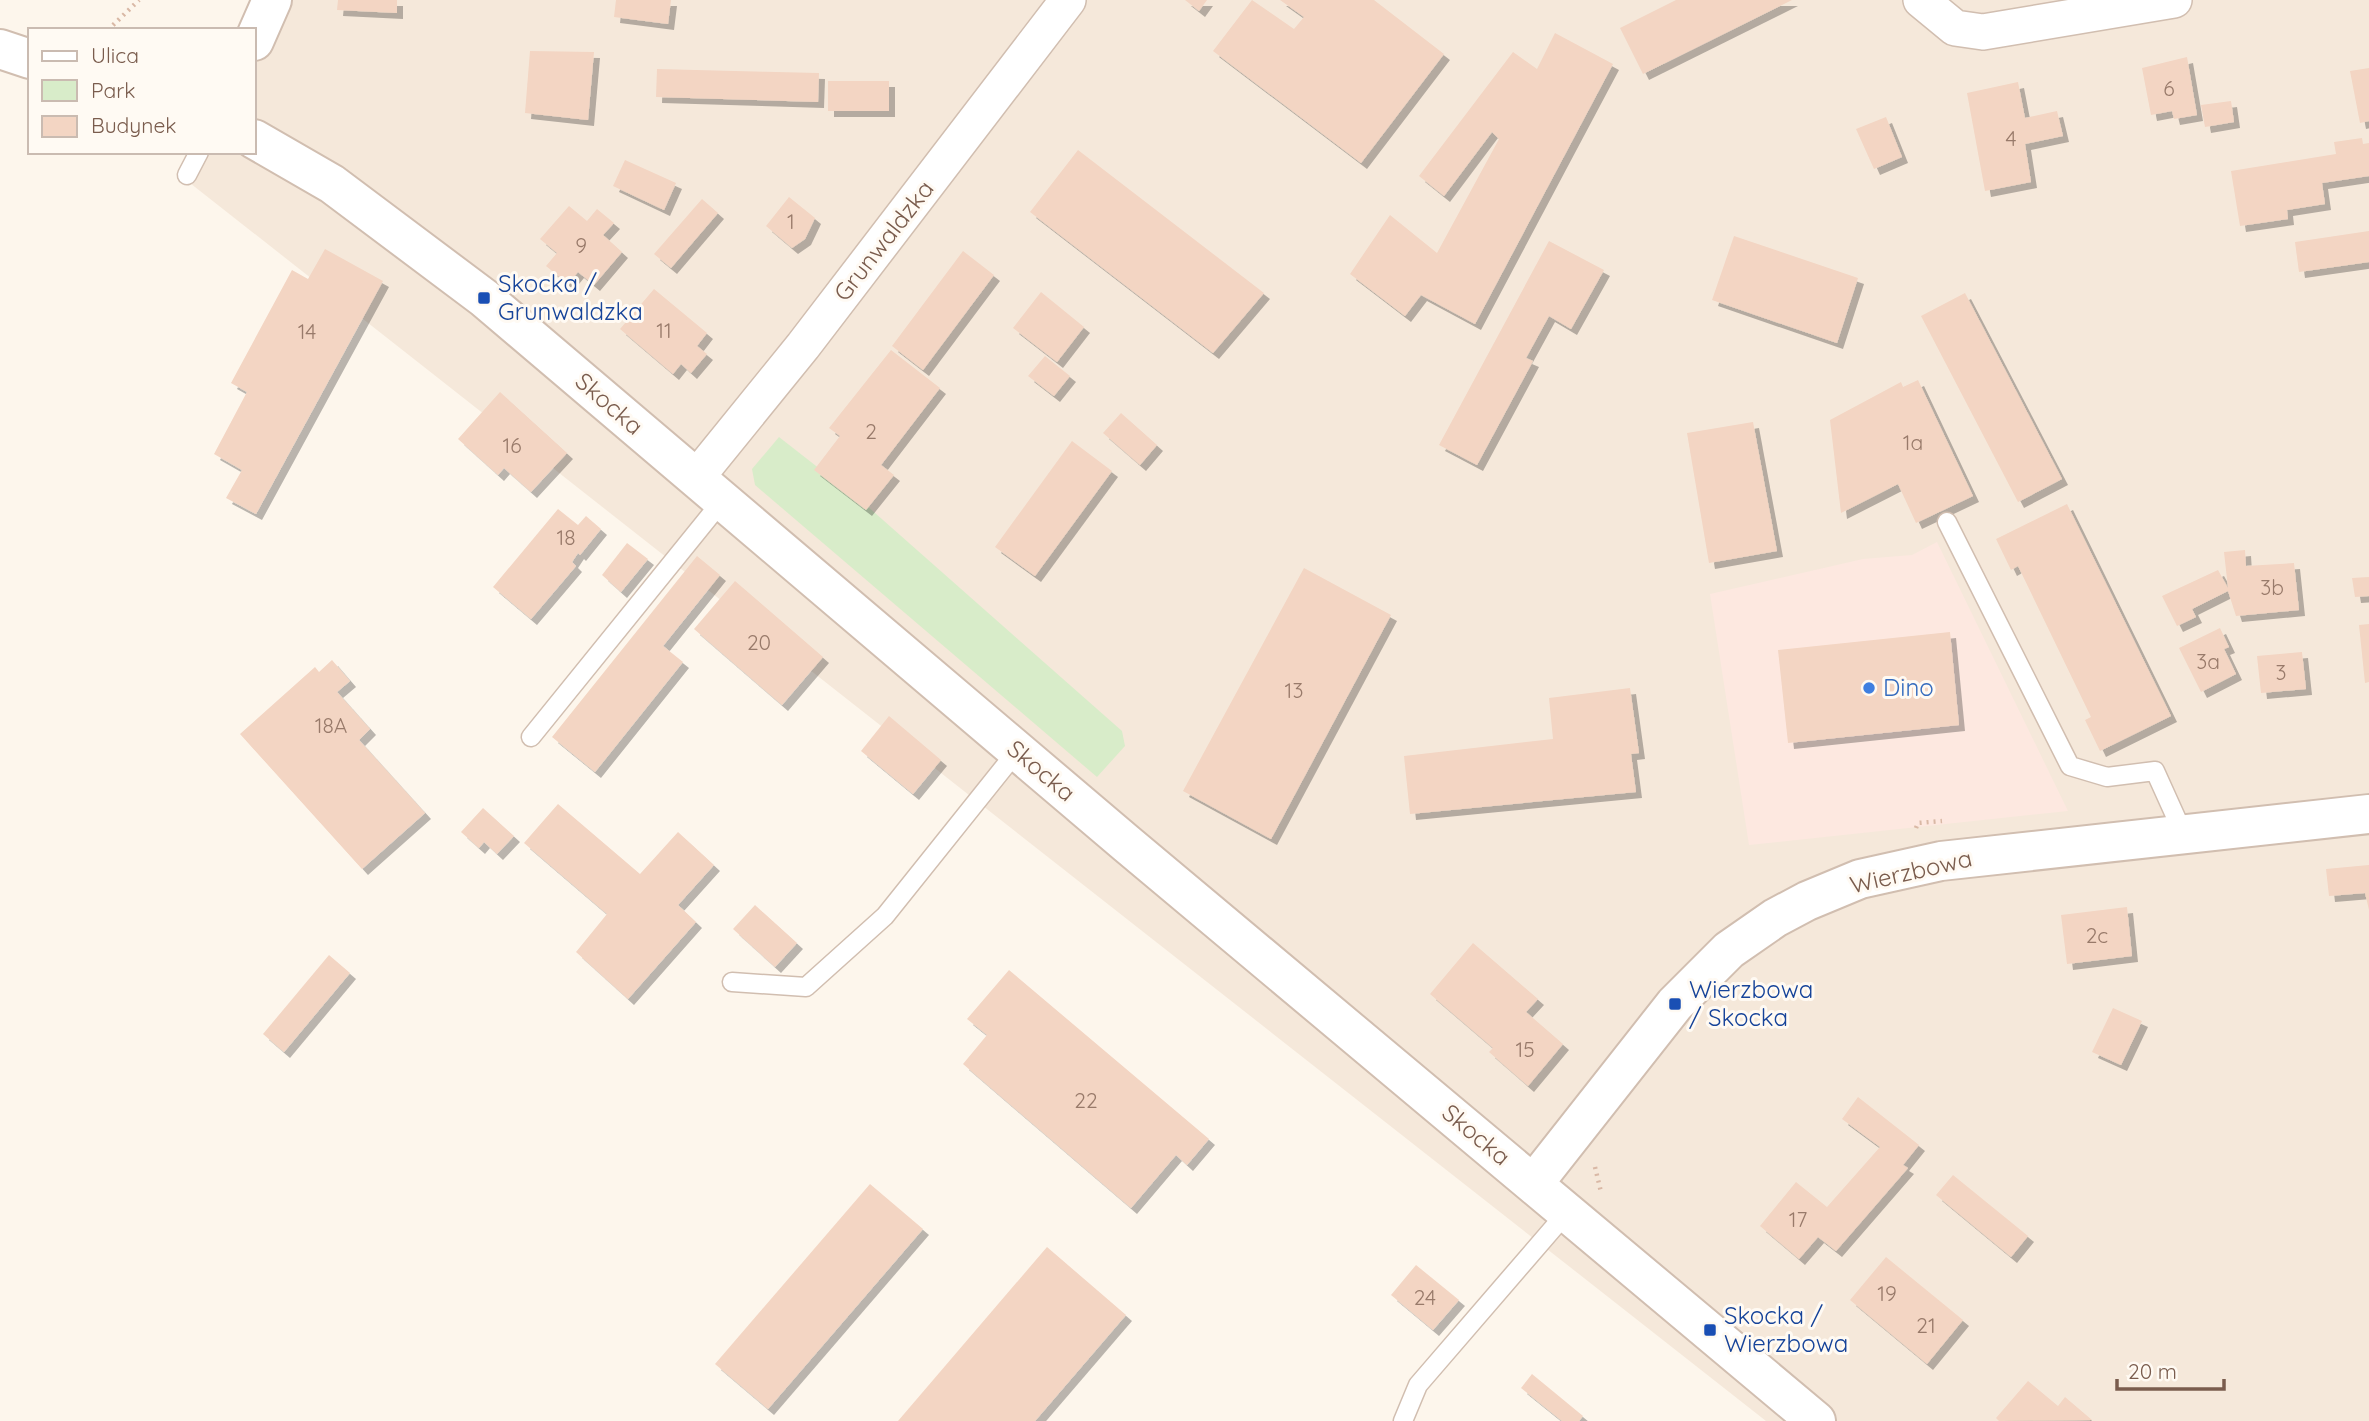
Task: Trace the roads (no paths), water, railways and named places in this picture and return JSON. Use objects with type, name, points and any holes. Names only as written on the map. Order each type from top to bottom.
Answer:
[{"type":"street","points":[[256,36],[272,0]]},
{"type":"street","name":"Grunwaldzka","points":[[709,489],[803,346],[1068,0]]},
{"type":"street","points":[[1922,0],[1955,28],[1983,32],[2175,0]]},
{"type":"street","points":[[0,49],[28,58]]},
{"type":"street","name":"Skocka","points":[[256,140],[332,184],[423,250],[495,307],[1017,751],[1816,1421]]},
{"type":"street","name":"Wierzbowa","points":[[1534,1183],[1675,1004],[1729,950],[1786,912],[1860,879],[1941,860],[2369,814]]},
{"type":"lane","points":[[187,175],[198,154]]},
{"type":"lane","points":[[531,737],[709,489]]},
{"type":"lane","points":[[1947,522],[2070,766],[2107,777],[2155,771],[2183,833]]},
{"type":"lane","points":[[732,982],[806,987],[885,916],[1017,751]]},
{"type":"lane","points":[[1403,1421],[1418,1385],[1568,1211]]},
{"type":"place","name":"Skocka / Grunwaldzka","points":[[484,298]]},
{"type":"place","name":"Dino","points":[[1869,688]]},
{"type":"place","name":"Wierzbowa / Skocka","points":[[1675,1004]]},
{"type":"place","name":"Skocka / Wierzbowa","points":[[1710,1330]]}]
